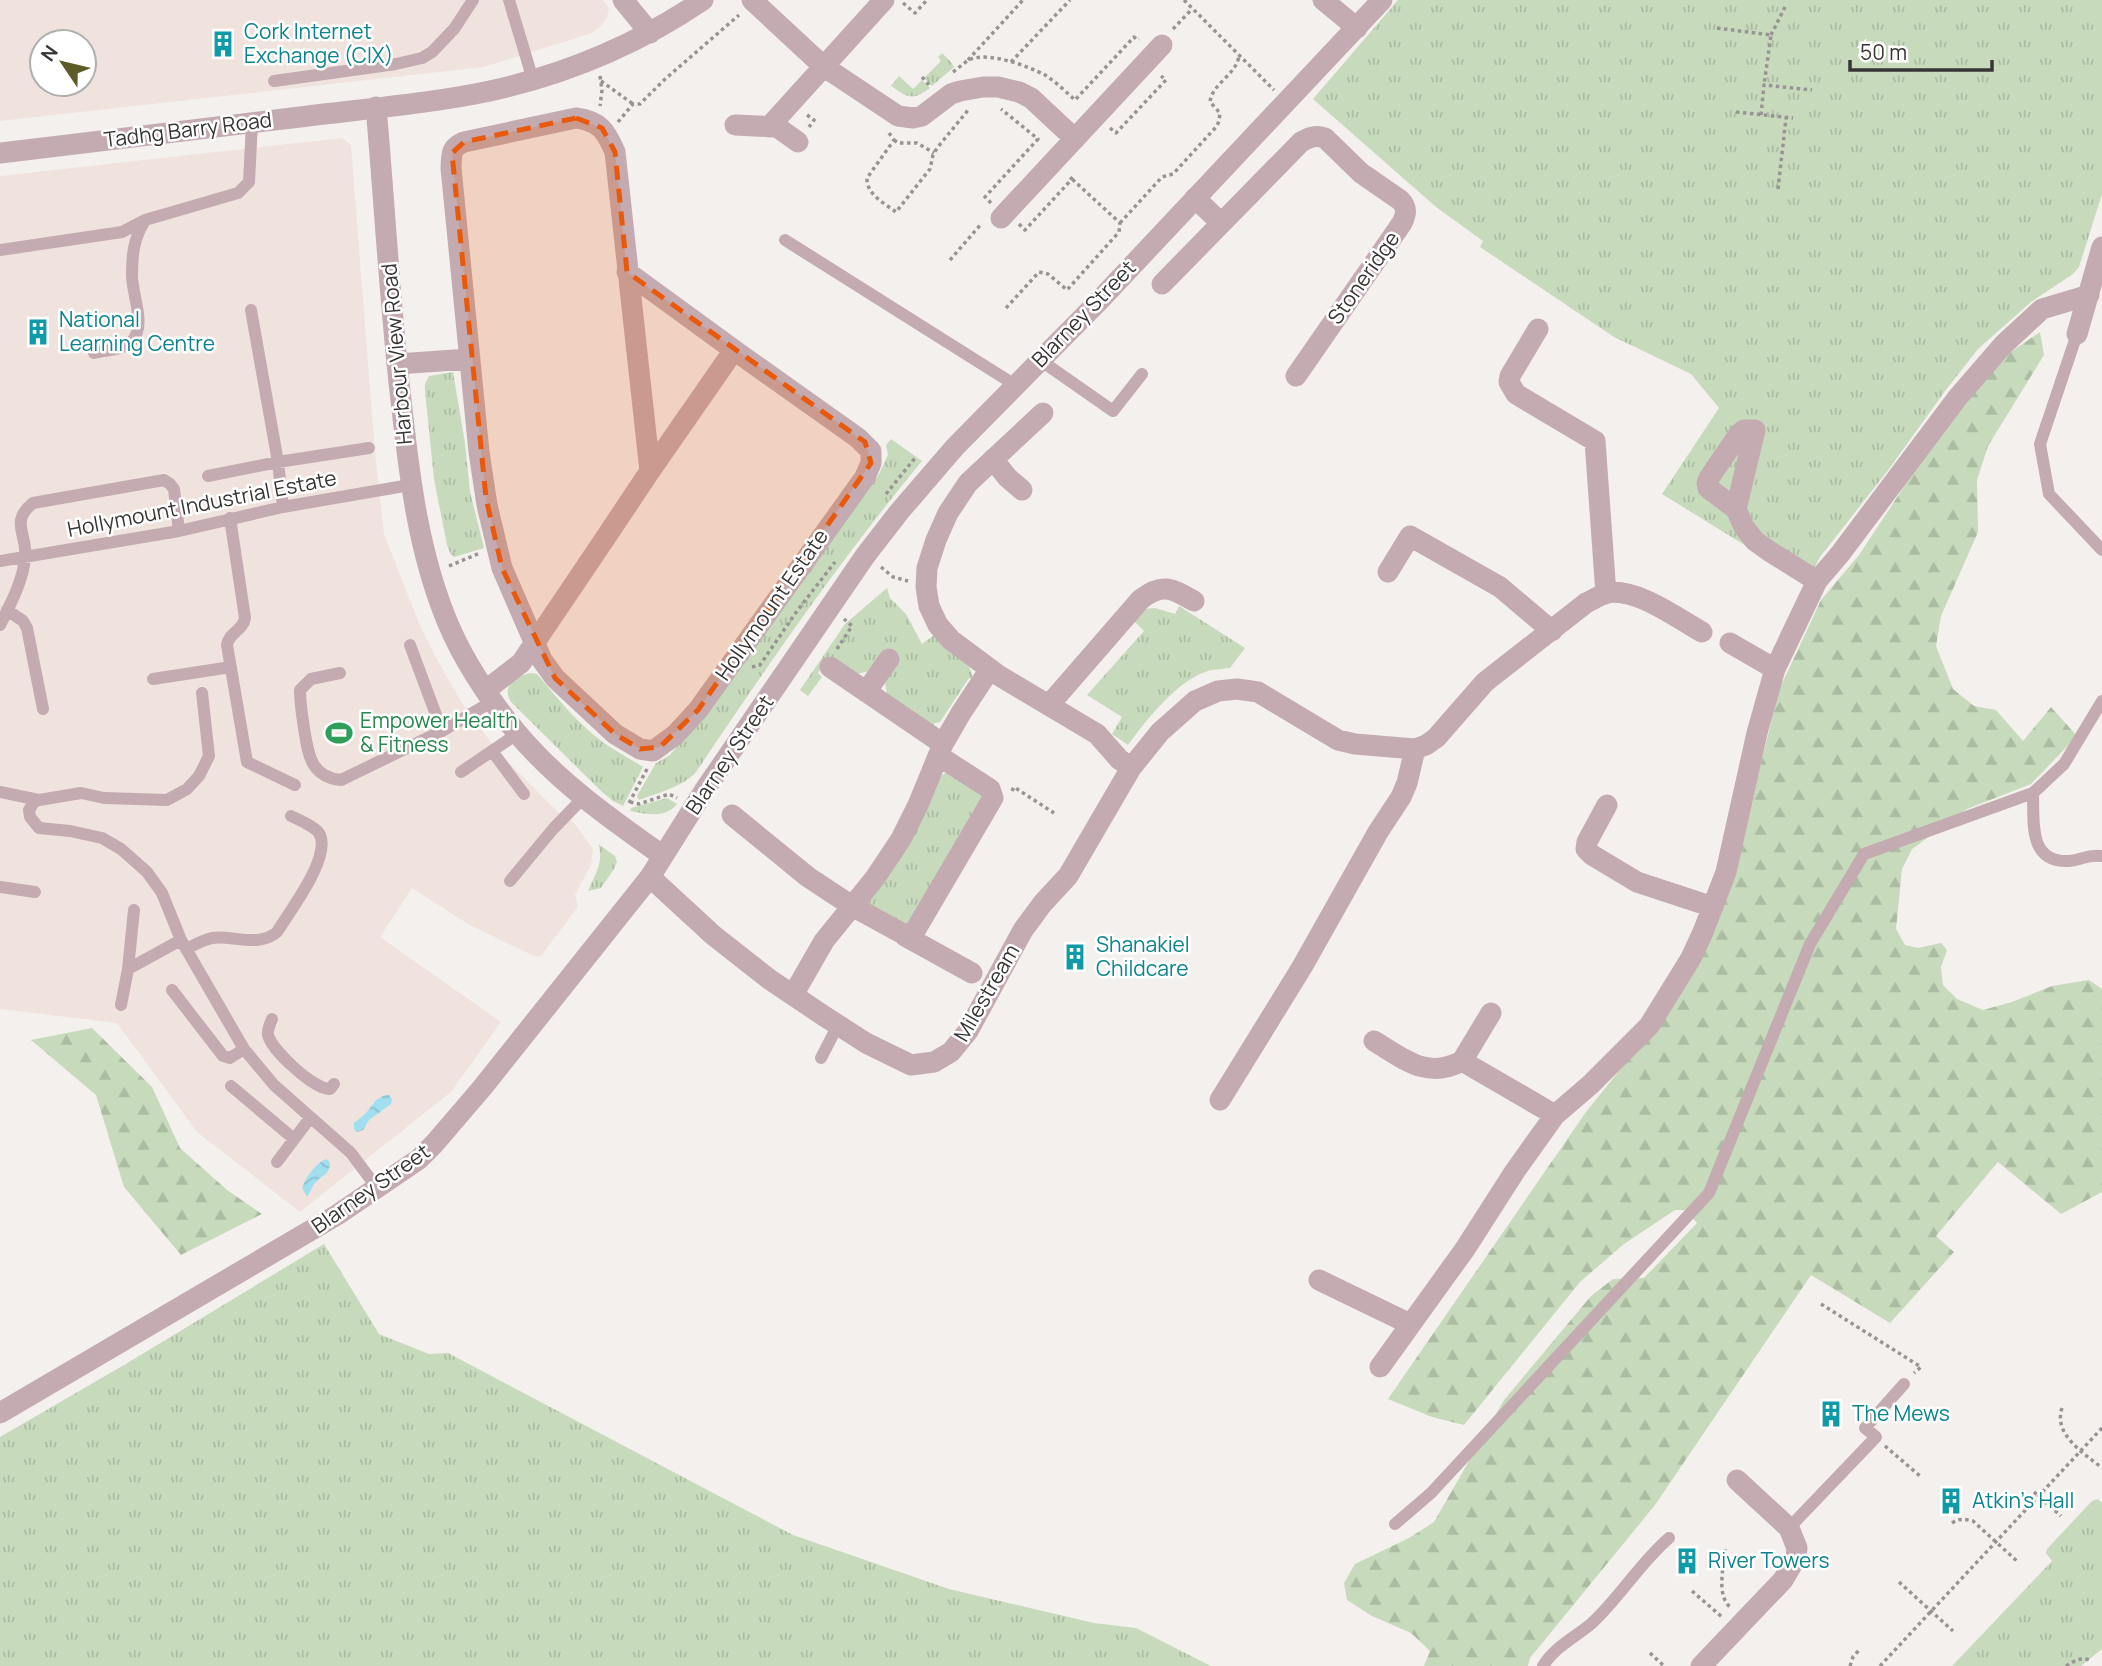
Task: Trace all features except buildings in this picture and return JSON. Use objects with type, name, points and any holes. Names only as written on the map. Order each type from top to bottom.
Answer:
[{"type":"street","points":[[623,0],[650,33]]},
{"type":"street","points":[[376,107],[488,91],[533,80],[599,57],[650,33],[703,0]]},
{"type":"street","points":[[769,127],[884,0]]},
{"type":"street","points":[[1323,0],[1357,28]]},
{"type":"street","name":"Blarney Street","points":[[0,1413],[310,1231],[419,1159],[456,1119],[650,877],[693,809],[865,556],[927,479],[1382,0]]},
{"type":"street","points":[[745,7],[823,66],[898,116],[922,116],[951,94],[960,91],[998,87],[1031,98],[1075,139]]},
{"type":"street","points":[[993,214],[1075,139],[1165,40]]},
{"type":"street","name":"Tadhg Barry Road","points":[[0,153],[376,107]]},
{"type":"street","name":"Harbour View Road","points":[[376,107],[397,364],[410,485],[427,562],[443,610],[454,636],[489,695],[517,734],[584,797],[663,856]]},
{"type":"street","points":[[650,471],[615,152],[607,134],[587,120],[564,120],[455,146],[451,168],[483,480],[509,587],[542,660],[555,678],[615,734],[640,749],[653,751]]},
{"type":"street","points":[[735,125],[777,127],[798,142]]},
{"type":"street","name":"Stoneridge","points":[[1162,284],[1301,142],[1317,135],[1325,138],[1362,173],[1405,205],[1406,214],[1296,376]]},
{"type":"street","points":[[1195,198],[1222,223]]},
{"type":"street","points":[[2077,334],[2102,247]]},
{"type":"street","name":"Hollymount Estate","points":[[627,272],[858,438],[871,451],[871,463],[864,477],[688,723],[653,751]]},
{"type":"street","points":[[1380,1367],[1465,1249],[1555,1115],[1590,1086],[1649,1026],[1691,958],[1726,872],[1756,733],[1775,669],[1817,581],[1958,397],[2003,345],[2042,309],[2089,295]]},
{"type":"street","points":[[1538,329],[1509,382],[1516,394],[1595,441],[1605,593]]},
{"type":"street","points":[[489,695],[521,663],[734,350]]},
{"type":"street","points":[[397,364],[469,359]]},
{"type":"street","points":[[1043,413],[968,482],[941,526],[927,568],[926,587],[933,616],[944,633],[990,669],[1097,734],[1119,759],[1131,768]]},
{"type":"street","points":[[993,459],[1022,490]]},
{"type":"street","points":[[1737,509],[1744,527],[1755,541],[1817,581]]},
{"type":"street","points":[[1388,572],[1410,536],[1500,587],[1552,631]]},
{"type":"street","points":[[1049,705],[1150,592],[1173,589],[1194,601]]},
{"type":"street","points":[[1220,1100],[1302,967],[1378,832],[1401,797],[1415,748],[1426,746],[1436,738],[1485,682],[1586,603],[1605,593],[1622,593],[1641,598],[1702,632]]},
{"type":"street","points":[[1730,643],[1775,669]]},
{"type":"street","points":[[866,692],[889,659]]},
{"type":"street","points":[[831,662],[990,789],[993,798],[916,929],[905,936]]},
{"type":"street","points":[[793,996],[824,941],[875,878],[901,839],[941,750],[990,669]]},
{"type":"street","name":"Milestream","points":[[650,877],[713,935],[793,996],[866,1043],[911,1065],[934,1062],[951,1052],[968,1031],[1023,930],[1068,876],[1131,768],[1160,732],[1195,701],[1218,691],[1258,692],[1338,740],[1355,744],[1415,748]]},
{"type":"street","points":[[1607,805],[1587,842],[1586,849],[1592,855],[1637,882],[1713,908]]},
{"type":"street","points":[[732,815],[786,860],[852,906],[972,973]]},
{"type":"street","points":[[1374,1041],[1409,1062],[1430,1070],[1446,1068],[1462,1061],[1492,1013]]},
{"type":"street","points":[[1462,1061],[1555,1115]]},
{"type":"street","points":[[1319,1280],[1410,1324]]},
{"type":"street","points":[[1711,1665],[1783,1580],[1796,1558],[1797,1548],[1789,1528],[1737,1480]]},
{"type":"lane","points":[[274,81],[422,58],[432,52],[454,29],[473,0]]},
{"type":"lane","points":[[509,0],[533,80]]},
{"type":"lane","points":[[0,250],[122,232],[145,220],[238,193],[249,182],[253,122]]},
{"type":"lane","points":[[94,353],[125,345],[132,341],[137,333],[139,323],[131,276],[132,260],[134,242],[145,220]]},
{"type":"lane","points":[[785,240],[1015,385]]},
{"type":"lane","points":[[251,310],[278,462],[283,507]]},
{"type":"lane","points":[[2077,334],[2040,444],[2049,494],[2102,550]]},
{"type":"lane","points":[[1040,360],[1113,411],[1142,373]]},
{"type":"lane","points":[[208,476],[369,448]]},
{"type":"lane","points":[[0,625],[17,588],[26,557],[20,522],[23,510],[33,503],[164,480],[174,489],[179,531]]},
{"type":"lane","name":"Hollymount Industrial Estate","points":[[0,561],[179,531],[283,507],[410,485]]},
{"type":"lane","points":[[230,518],[245,618],[242,627],[228,639],[227,645],[247,762],[295,785]]},
{"type":"lane","points":[[7,610],[23,621],[27,628],[43,709]]},
{"type":"lane","points":[[410,645],[442,731]]},
{"type":"lane","points":[[153,679],[230,667]]},
{"type":"lane","points":[[340,673],[311,678],[300,690],[310,762],[334,779],[341,780],[442,731],[489,695]]},
{"type":"lane","points":[[0,792],[38,800],[81,793],[104,798],[167,800],[187,789],[199,776],[209,756],[202,693]]},
{"type":"lane","points":[[1395,1524],[1431,1493],[1709,1193],[1810,944],[1864,854],[2033,793],[2064,764],[2102,701]]},
{"type":"lane","points":[[461,772],[517,734]]},
{"type":"lane","points":[[492,751],[524,794]]},
{"type":"lane","points":[[2033,793],[2034,833],[2041,853],[2053,861],[2073,861],[2090,854],[2102,856]]},
{"type":"lane","points":[[510,881],[553,829],[584,797]]},
{"type":"lane","points":[[38,800],[29,810],[30,817],[39,828],[102,838],[136,860],[147,872],[162,893],[184,944],[244,1049],[274,1084],[351,1153],[377,1188]]},
{"type":"lane","points":[[128,969],[184,944],[213,938],[251,940],[272,936],[277,932],[314,872],[322,853],[318,831],[291,816]]},
{"type":"lane","points":[[0,887],[35,892]]},
{"type":"lane","points":[[121,1005],[134,910]]},
{"type":"lane","points":[[173,990],[223,1056],[230,1058],[244,1049]]},
{"type":"lane","points":[[272,1019],[269,1038],[289,1064],[323,1089],[330,1089],[334,1084]]},
{"type":"lane","points":[[821,1058],[838,1025]]},
{"type":"lane","points":[[274,1084],[289,1064]]},
{"type":"lane","points":[[231,1086],[294,1139]]},
{"type":"lane","points":[[277,1162],[310,1118]]},
{"type":"lane","points":[[1789,1528],[1876,1437],[1865,1427],[1904,1384]]},
{"type":"lane","points":[[1543,1666],[1549,1657],[1592,1623],[1634,1578],[1651,1553],[1669,1538]]},
{"type":"path","points":[[967,61],[1023,0]]},
{"type":"path","points":[[1012,62],[1070,0]]},
{"type":"path","points":[[1184,0],[1274,90]]},
{"type":"path","points":[[601,81],[633,104],[640,104],[745,7]]},
{"type":"path","points":[[1761,115],[1771,36],[1785,7]]},
{"type":"path","points":[[1165,40],[1193,9]]},
{"type":"path","points":[[1717,28],[1771,36]]},
{"type":"path","points":[[1006,308],[1039,272],[1048,274],[1067,290],[1117,234],[1120,223],[1163,177],[1174,174],[1217,127],[1220,113],[1210,102],[1211,94],[1239,61],[1239,55]]},
{"type":"path","points":[[599,73],[602,90],[599,114]]},
{"type":"path","points":[[922,78],[934,89]]},
{"type":"path","points":[[1764,85],[1812,90]]},
{"type":"path","points":[[621,118],[633,104]]},
{"type":"path","points":[[894,140],[866,182],[874,195],[896,212],[930,170],[934,153],[972,106]]},
{"type":"path","points":[[950,260],[993,214],[985,197],[1038,139],[1000,107]]},
{"type":"path","points":[[802,111],[814,120]]},
{"type":"path","points":[[1736,112],[1793,118]]},
{"type":"path","points":[[1778,189],[1786,118]]},
{"type":"path","points":[[885,127],[898,143],[917,143],[934,153]]},
{"type":"path","points":[[1072,179],[1120,223]]},
{"type":"path","points":[[886,494],[915,458]]},
{"type":"path","points":[[445,557],[449,566],[497,546]]},
{"type":"path","points":[[865,556],[893,577],[926,587]]},
{"type":"path","points":[[730,664],[755,667],[760,665],[836,560]]},
{"type":"path","points":[[831,662],[852,626],[844,619]]},
{"type":"path","points":[[617,824],[650,763],[653,751]]},
{"type":"path","points":[[1012,791],[1014,787],[1054,813]]},
{"type":"path","points":[[630,802],[639,804],[669,794],[693,809]]},
{"type":"path","points":[[1821,1304],[1921,1367],[1904,1384]]},
{"type":"path","points":[[2062,1408],[2059,1417],[2061,1429],[2102,1468]]},
{"type":"path","points":[[1880,1666],[2036,1494],[2102,1428]]},
{"type":"path","points":[[1876,1437],[1920,1476]]},
{"type":"path","points":[[2036,1494],[2061,1516]]},
{"type":"path","points":[[1952,1523],[1966,1519],[1973,1521],[2018,1562]]},
{"type":"path","points":[[1725,1549],[1722,1593],[1725,1603]]},
{"type":"path","points":[[1899,1583],[1953,1631]]},
{"type":"path","points":[[1692,1591],[1716,1612]]},
{"type":"path","points":[[1850,1666],[1860,1649]]},
{"type":"path","points":[[1650,1653],[1664,1666]]},
{"type":"path","points":[[2066,1666],[2078,1659],[2091,1661]]},
{"type":"highlighted area","points":[[576,118],[602,128],[615,152],[627,272],[865,442],[871,463],[698,710],[660,747],[640,749],[615,734],[555,678],[502,568],[486,498],[452,153],[464,142]]},
{"type":"shaded area","points":[[0,0],[603,0],[609,8],[601,26],[592,33],[484,67],[0,121]]},
{"type":"shaded area","points":[[342,138],[351,145],[375,453],[384,534],[420,626],[464,706],[499,753],[559,813],[574,823],[593,849],[591,865],[575,895],[578,907],[541,956],[536,957],[468,924],[412,888],[380,937],[501,1022],[451,1092],[300,1212],[197,1132],[117,1023],[0,1009],[0,176]]},
{"type":"green space","points":[[1398,0],[2102,0],[2102,194],[2079,267],[2073,274],[2031,302],[1978,349],[1820,557],[1806,583],[1662,494],[1719,408],[1691,374],[1614,337],[1480,247],[1483,241],[1436,207],[1313,99]]},
{"type":"green space","points":[[942,53],[954,67],[932,86],[924,78],[941,61],[938,57]]},
{"type":"green space","points":[[899,76],[913,89],[922,80],[930,88],[919,95],[906,95],[891,86]]},
{"type":"green space","points":[[2040,332],[2044,355],[1988,446],[1977,480],[1978,532],[1941,616],[1936,646],[1953,689],[1974,706],[1996,710],[2023,741],[2051,707],[2077,736],[2031,784],[1967,809],[1912,849],[1902,869],[1896,929],[1905,945],[1918,948],[1941,943],[1947,950],[1941,967],[1943,985],[1957,999],[1983,1010],[2052,986],[2089,980],[2102,989],[2102,1192],[2061,1214],[1998,1162],[1936,1236],[1954,1252],[1890,1323],[1811,1275],[1655,1505],[1530,1658],[1528,1666],[1424,1666],[1430,1651],[1411,1633],[1372,1616],[1347,1600],[1344,1583],[1355,1564],[1409,1538],[1434,1522],[1504,1400],[1591,1296],[1613,1279],[1644,1278],[1697,1223],[1686,1210],[1675,1210],[1624,1244],[1580,1282],[1464,1425],[1432,1417],[1388,1399],[1586,1112],[1673,1004],[1755,786],[1780,688],[1821,600],[1859,555],[1927,452],[1999,360]]},
{"type":"green space","points":[[453,372],[470,492],[484,548],[454,557],[447,545],[434,479],[425,391],[429,376]]},
{"type":"green space","points":[[891,439],[922,461],[833,575],[696,772],[677,786],[639,800],[637,796],[656,763],[670,755],[713,702],[879,474],[888,455],[886,445]]},
{"type":"green space","points":[[887,588],[890,598],[906,614],[922,644],[934,635],[959,654],[972,673],[973,680],[969,678],[940,722],[932,727],[887,695],[885,682],[869,671],[857,674],[829,656],[818,673],[822,677],[808,696],[800,690],[845,624]]},
{"type":"green space","points":[[1179,606],[1245,648],[1230,668],[1211,670],[1197,676],[1174,692],[1128,745],[1112,734],[1122,717],[1087,695],[1144,631],[1134,621],[1145,609],[1155,608],[1175,614]]},
{"type":"green space","points":[[530,673],[537,674],[589,731],[643,767],[623,806],[601,791],[511,702],[508,691],[511,683]]},
{"type":"green space","points":[[945,773],[980,792],[982,798],[911,921],[904,924],[869,905],[869,901]]},
{"type":"green space","points":[[667,798],[677,804],[667,812],[655,814],[630,811],[631,808]]},
{"type":"green space","points":[[598,844],[615,856],[617,862],[601,888],[588,891],[599,862]]},
{"type":"green space","points":[[92,1028],[152,1087],[180,1148],[227,1190],[262,1214],[181,1255],[124,1187],[96,1095],[31,1040]]},
{"type":"green space","points":[[324,1244],[379,1334],[429,1354],[448,1353],[793,1535],[949,1589],[1094,1623],[1136,1628],[1211,1666],[0,1666],[0,1437]]},
{"type":"green space","points":[[2098,1499],[2102,1503],[2102,1649],[2081,1666],[1952,1666],[2052,1561],[2046,1553],[2047,1549],[2092,1501]]},
{"type":"water","points":[[385,1095],[392,1099],[391,1104],[369,1120],[363,1130],[357,1132],[354,1123],[376,1100]]},
{"type":"water","points":[[326,1159],[330,1162],[329,1169],[315,1183],[307,1197],[302,1188],[308,1175]]},
{"type":"place","name":"Cork Internet Exchange (CIX)","points":[[223,44]]},
{"type":"place","name":"National Learning Centre","points":[[38,332]]},
{"type":"place","name":"Empower Health & Fitness","points":[[339,733]]},
{"type":"place","name":"Shanakiel Childcare","points":[[1075,957]]},
{"type":"place","name":"The Mews","points":[[1831,1414]]},
{"type":"place","name":"Atkin's Hall","points":[[1951,1501]]},
{"type":"place","name":"River Towers","points":[[1687,1561]]}]
